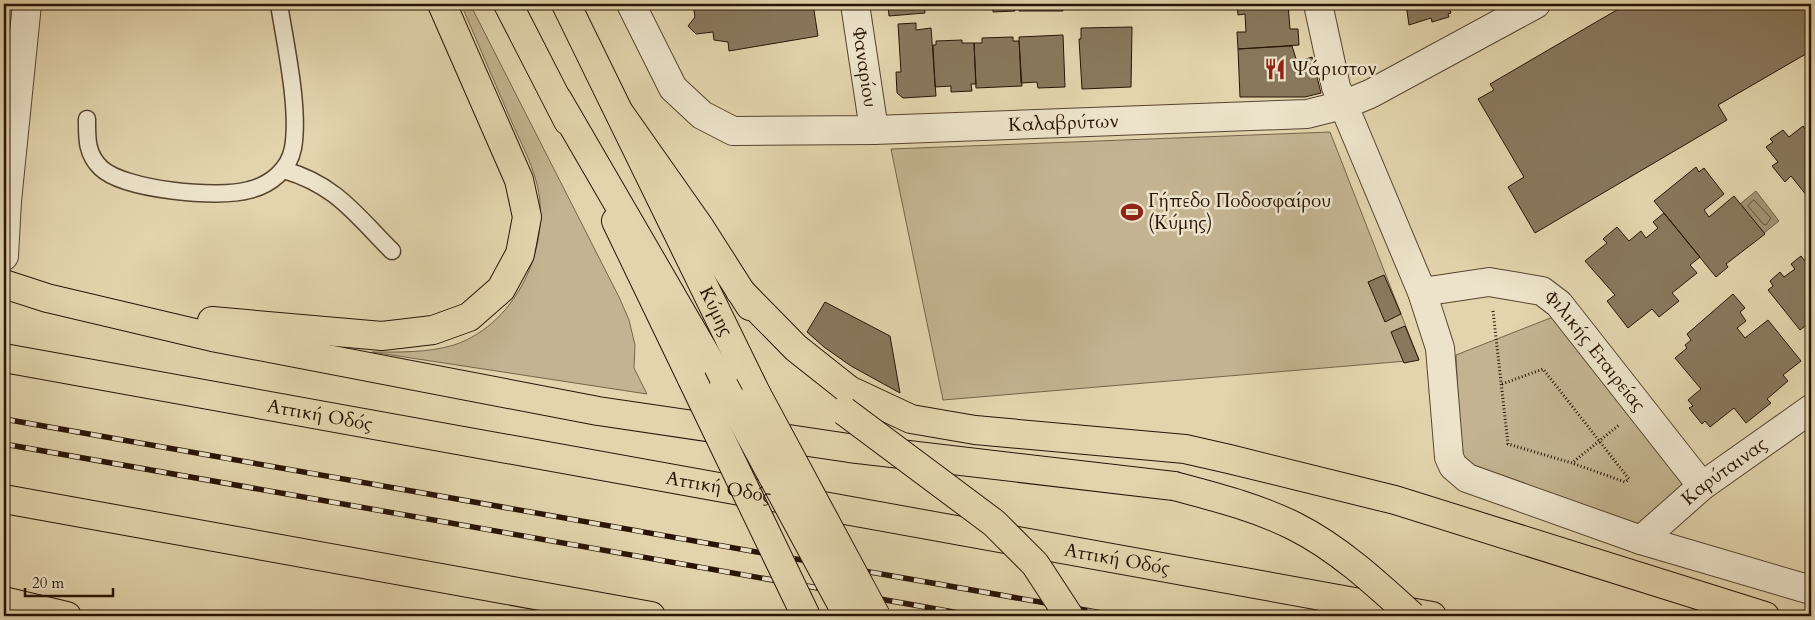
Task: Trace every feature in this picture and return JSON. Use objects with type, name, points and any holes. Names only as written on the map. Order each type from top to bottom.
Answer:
[{"type":"main road","points":[[146,320],[213,321],[382,336],[432,330],[469,317],[501,289],[520,254],[528,217],[519,180],[442,4]]},
{"type":"main road","points":[[508,4],[558,100],[806,616]]},
{"type":"main road","name":"Κύμης","points":[[566,4],[756,393],[876,616]]},
{"type":"main road","points":[[558,100],[724,386],[848,616]]},
{"type":"main road","points":[[621,115],[699,226],[740,291],[786,356],[844,411],[994,523],[1035,564],[1069,616]]},
{"type":"main road","points":[[4,284],[46,298],[212,337],[598,411],[849,448],[1174,486],[1235,502],[1294,526],[1347,559],[1412,616]]},
{"type":"main road","points":[[740,291],[796,348],[848,390],[911,419],[975,430],[1185,449],[1229,459],[1395,500],[1765,616]]},
{"type":"main road","name":"Αττική Οδός","points":[[4,358],[1432,616]]},
{"type":"main road","points":[[4,499],[651,616]]},
{"type":"main road","points":[[529,595],[599,616]]},
{"type":"main road","points":[[4,601],[66,616]]},
{"type":"street","points":[[4,256],[7,201],[27,4]]},
{"type":"street","name":"Καλαβρύτων","points":[[631,4],[674,88],[702,115],[733,131],[874,130],[1307,114],[1343,105],[1370,94],[1536,4]]},
{"type":"street","name":"Φαναρίου","points":[[854,4],[874,130]]},
{"type":"street","points":[[1318,4],[1336,88],[1422,292],[1440,348],[1447,448],[1453,466],[1467,478],[1641,540],[1811,590]]},
{"type":"street","name":"Φιλικής Εταιρείας","points":[[1422,292],[1489,282],[1542,291],[1559,304],[1702,486]]},
{"type":"street","name":"Καρύταινας","points":[[1641,540],[1702,486],[1811,409]]},
{"type":"lane","points":[[87,119],[87,144],[92,157],[102,169],[122,179],[150,188],[174,192],[248,191],[267,183],[284,170],[293,149],[294,122],[279,4]]},
{"type":"lane","points":[[284,170],[304,176],[326,187],[344,202],[392,251]]},
{"type":"path","points":[[1489,282],[1508,444],[1572,463],[1625,482],[1629,479],[1543,369],[1502,384]]},
{"type":"path","points":[[1572,463],[1641,408]]},
{"type":"shaded area","points":[[461,4],[470,4],[619,297],[629,320],[635,345],[634,368],[647,394],[372,352],[413,352],[434,349],[454,345],[477,334],[497,318],[514,298],[527,275],[536,250],[540,225],[540,199],[534,174]]},
{"type":"shaded area","name":"Γήπεδο Ποδοσφαίρου (Κύμης)","points":[[1330,132],[1419,360],[943,400],[891,149]]},
{"type":"shaded area","points":[[1553,317],[1688,488],[1640,526],[1462,475],[1456,355]]},
{"type":"water","points":[[1756,191],[1779,221],[1764,233],[1740,204]]},
{"type":"building","points":[[693,4],[813,4],[818,36],[729,51],[728,42],[714,40],[713,32],[696,34],[688,26],[695,17]]},
{"type":"building","points":[[888,4],[924,4],[925,13],[889,16]]},
{"type":"building","points":[[985,4],[1019,4],[1019,7],[1015,8],[1015,11],[993,12],[993,9],[986,8]]},
{"type":"building","points":[[1019,4],[1063,4],[1063,11],[1019,11]]},
{"type":"building","points":[[1080,4],[1134,4],[1134,8],[1080,9]]},
{"type":"building","points":[[1149,4],[1194,4],[1194,5],[1149,6]]},
{"type":"building","points":[[1237,4],[1288,4],[1290,29],[1298,29],[1299,45],[1238,49],[1237,32],[1246,32],[1245,14],[1238,15]]},
{"type":"building","points":[[1406,4],[1448,4],[1451,13],[1448,14],[1449,17],[1432,22],[1431,18],[1409,25]]},
{"type":"building","points":[[1627,4],[1811,4],[1811,51],[1718,105],[1727,120],[1535,233],[1508,187],[1524,177],[1478,99],[1494,90],[1490,84]]},
{"type":"building","points":[[916,23],[916,30],[931,28],[936,96],[903,98],[897,93],[896,72],[901,72],[898,24]]},
{"type":"building","points":[[1132,27],[1131,87],[1082,89],[1079,39],[1081,39],[1081,28]]},
{"type":"building","points":[[1063,35],[1065,87],[1038,88],[1037,82],[1021,83],[1019,37]]},
{"type":"building","points":[[1013,37],[1013,41],[1019,41],[1022,86],[976,88],[974,43],[982,43],[982,38]]},
{"type":"building","points":[[962,40],[962,43],[974,43],[976,84],[971,84],[972,91],[951,92],[951,86],[935,87],[933,45],[936,45],[936,41]]},
{"type":"building","points":[[1292,46],[1297,62],[1312,57],[1321,93],[1305,97],[1240,97],[1238,49]]},
{"type":"building","points":[[1803,126],[1811,137],[1811,201],[1791,176],[1785,182],[1772,166],[1778,162],[1766,147],[1773,142],[1770,139],[1783,130],[1789,137]]},
{"type":"building","points":[[1696,167],[1699,172],[1704,168],[1724,194],[1704,210],[1709,217],[1734,196],[1765,234],[1726,264],[1728,267],[1716,277],[1654,201]]},
{"type":"building","points":[[1664,213],[1700,257],[1690,265],[1697,273],[1672,293],[1679,301],[1659,317],[1652,309],[1628,328],[1607,301],[1615,295],[1585,261],[1607,243],[1603,239],[1617,227],[1629,241],[1641,231],[1646,238],[1658,228],[1653,222]]},
{"type":"building","points":[[1801,256],[1805,261],[1810,256],[1811,258],[1811,321],[1800,330],[1768,290],[1773,286],[1770,281],[1780,272],[1784,277],[1795,269],[1791,264]]},
{"type":"building","points":[[1384,275],[1401,314],[1385,322],[1368,282]]},
{"type":"building","points":[[1733,294],[1745,308],[1740,312],[1746,321],[1737,328],[1745,338],[1768,320],[1801,361],[1783,375],[1788,381],[1767,399],[1771,403],[1746,423],[1734,408],[1710,427],[1705,421],[1702,424],[1689,408],[1693,406],[1688,400],[1701,389],[1675,358],[1687,348],[1685,345],[1691,340],[1687,334]]},
{"type":"building","points":[[825,302],[890,336],[900,393],[851,366],[807,332]]},
{"type":"building","points":[[1405,326],[1419,360],[1404,363],[1391,332]]},
{"type":"railway","points":[[4,419],[1119,616]]},
{"type":"railway","points":[[4,444],[976,616]]},
{"type":"place","name":"Ψάριστον","points":[[1275,69]]},
{"type":"place","name":"Γήπεδο Ποδοσφαίρου (Κύμης)","points":[[1132,212]]}]
